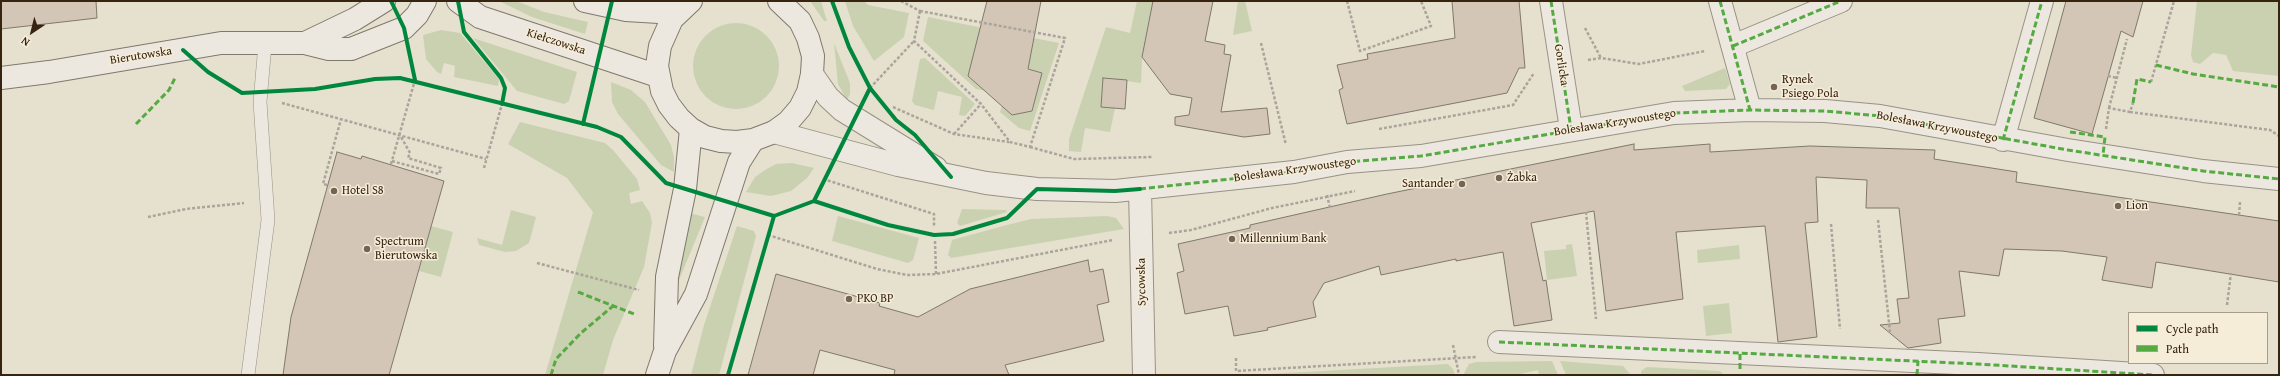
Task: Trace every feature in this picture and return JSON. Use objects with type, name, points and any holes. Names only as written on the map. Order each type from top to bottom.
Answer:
[{"type":"street","name":"Bierutowska","points":[[306,43],[355,19],[384,1]]},
{"type":"street","name":"Bierutowska","points":[[1,78],[221,44],[306,43],[329,49],[352,49],[368,44],[404,28],[417,15],[425,1]]},
{"type":"street","name":"Kiełczowska","points":[[458,1],[480,17],[658,76]]},
{"type":"street","points":[[585,1],[626,10],[659,12],[685,5]]},
{"type":"street","name":"Gorlicka","points":[[1551,1],[1571,129]]},
{"type":"street","points":[[1733,46],[1841,1]]},
{"type":"street","points":[[2003,140],[2042,1]]},
{"type":"street","points":[[685,5],[672,19],[663,37],[658,56],[658,76],[669,105],[679,118],[691,129],[705,137],[721,141],[753,140],[774,132],[788,122],[800,108],[808,92],[812,74],[812,56],[808,38],[800,21],[784,3]]},
{"type":"street","points":[[1721,3],[1750,110]]},
{"type":"street","name":"Bolesława Krzywoustego","points":[[812,74],[828,97],[842,110],[951,177]]},
{"type":"street","name":"Bolesława Krzywoustego","points":[[774,132],[898,165],[951,177],[1037,189],[1115,191],[1294,172],[1347,162],[1421,156],[1571,129],[1674,113],[1750,110],[1825,111],[1880,116],[2003,140],[2203,171],[2279,179]]},
{"type":"street","points":[[665,351],[667,277],[685,189],[691,129]]},
{"type":"street","points":[[657,375],[665,351],[696,294],[737,168],[753,140]]},
{"type":"street","name":"Sycowska","points":[[1140,188],[1144,375]]},
{"type":"street","points":[[1499,342],[1893,360],[2153,375]]},
{"type":"lane","points":[[248,375],[268,220],[260,102],[265,44]]},
{"type":"path","points":[[901,1],[920,11],[1065,38],[1030,147]]},
{"type":"path","points":[[1347,1],[1360,51],[1431,26],[1421,1]]},
{"type":"path","points":[[2151,82],[2174,1]]},
{"type":"path","points":[[870,88],[914,41],[920,11]]},
{"type":"path","points":[[1583,25],[1601,58]]},
{"type":"path","points":[[2106,130],[2109,108],[2127,38]]},
{"type":"path","points":[[914,41],[981,104],[1010,142]]},
{"type":"path","points":[[1261,42],[1294,172]]},
{"type":"path","points":[[1377,130],[1514,105],[1536,70],[1601,58],[1639,64],[1733,46]]},
{"type":"path","points":[[2108,76],[2117,78]]},
{"type":"path","points":[[400,135],[410,153],[408,158],[441,168],[438,174],[392,163],[415,80]]},
{"type":"path","points":[[261,92],[281,103],[486,159]]},
{"type":"path","points":[[484,168],[503,96]]},
{"type":"path","points":[[2130,112],[2133,103]]},
{"type":"path","points":[[954,134],[981,104]]},
{"type":"path","points":[[890,105],[954,134],[1010,142],[1074,159],[1159,157]]},
{"type":"path","points":[[2109,108],[2270,130],[2279,136]]},
{"type":"path","points":[[327,185],[323,184],[341,119]]},
{"type":"path","points":[[1278,146],[1293,144]]},
{"type":"path","points":[[823,179],[934,214],[934,227]]},
{"type":"path","points":[[1161,235],[1191,230],[1272,208],[1357,191]]},
{"type":"path","points":[[148,217],[186,209],[267,200]]},
{"type":"path","points":[[1586,212],[1598,347]]},
{"type":"path","points":[[1878,220],[1893,360]]},
{"type":"path","points":[[1830,224],[1843,358]]},
{"type":"path","points":[[768,235],[877,269],[907,275],[936,274],[1120,239]]},
{"type":"path","points":[[935,241],[936,274]]},
{"type":"path","points":[[537,263],[644,291]]},
{"type":"path","points":[[2227,305],[2231,273]]},
{"type":"path","points":[[1453,345],[1459,375]]},
{"type":"path","points":[[1236,358],[1236,371],[1455,359]]},
{"type":"green space","points":[[499,1],[516,1],[544,12],[588,22],[585,34],[532,17]]},
{"type":"green space","points":[[810,1],[821,1],[827,21],[824,21]]},
{"type":"green space","points":[[845,1],[864,1],[868,5],[909,13],[904,37],[874,61],[853,26]]},
{"type":"green space","points":[[1137,1],[1153,1],[1142,60],[1141,83],[1103,78],[1101,107],[1115,108],[1110,132],[1085,128],[1081,152],[1069,151],[1069,139],[1106,27],[1130,33]]},
{"type":"green space","points":[[1238,1],[1245,1],[1252,31],[1233,35]]},
{"type":"green space","points":[[2197,1],[2279,1],[2279,76],[2233,71],[2226,55],[2213,53],[2200,64],[2193,62],[2191,55]]},
{"type":"green space","points":[[928,17],[1059,43],[1030,131],[1019,128],[1000,112],[1002,105],[1012,115],[1032,111],[1042,73],[974,53],[987,91],[976,89],[923,41]]},
{"type":"green space","points":[[728,23],[744,23],[753,26],[767,35],[776,49],[779,58],[779,74],[776,83],[767,97],[753,106],[744,109],[728,109],[712,102],[705,97],[700,90],[693,74],[693,58],[700,42],[705,35],[712,30]]},
{"type":"green space","points":[[441,30],[460,33],[499,79],[498,86],[454,77],[455,66],[444,63],[441,74],[437,72],[426,59],[423,35]]},
{"type":"green space","points":[[473,38],[577,72],[569,101],[564,104],[517,91]]},
{"type":"green space","points":[[834,43],[850,83],[850,94],[847,100],[838,84]]},
{"type":"green space","points":[[925,58],[975,104],[965,116],[959,115],[962,97],[938,91],[934,110],[915,105],[912,101],[920,59]]},
{"type":"green space","points":[[1725,68],[1730,84],[1726,89],[1685,91],[1682,86]]},
{"type":"green space","points":[[611,82],[631,90],[645,102],[671,145],[674,157],[674,172],[661,165],[618,114],[612,102]]},
{"type":"green space","points":[[520,122],[605,143],[613,150],[637,179],[640,190],[629,193],[631,204],[642,201],[650,213],[652,223],[644,267],[613,340],[603,375],[545,375],[593,212],[567,178],[508,144]]},
{"type":"green space","points":[[792,163],[814,168],[807,178],[791,191],[771,196],[746,192],[755,177],[765,170],[776,164]]},
{"type":"green space","points":[[962,209],[1006,210],[1007,212],[960,226],[957,223]]},
{"type":"green space","points":[[511,210],[536,217],[529,243],[516,251],[505,252],[479,245],[477,238],[502,245]]},
{"type":"green space","points":[[689,213],[705,217],[675,290]]},
{"type":"green space","points":[[838,216],[919,238],[913,260],[908,263],[832,241]]},
{"type":"green space","points":[[1107,216],[1116,218],[1124,229],[951,258],[948,255],[952,240],[1031,219]]},
{"type":"green space","points":[[431,226],[453,232],[441,277],[419,271]]},
{"type":"green space","points":[[737,226],[754,231],[756,236],[719,375],[691,375],[704,325]]},
{"type":"green space","points":[[1572,244],[1577,276],[1547,280],[1544,251],[1566,249],[1566,245]]},
{"type":"green space","points":[[1739,245],[1740,259],[1698,263],[1697,250]]},
{"type":"green space","points":[[1729,303],[1732,333],[1706,336],[1703,306]]},
{"type":"green space","points":[[1552,361],[1558,375],[1539,375],[1538,370],[1516,375],[1465,375],[1464,373],[1469,364],[1476,362]]},
{"type":"green space","points":[[1560,361],[1623,366],[1631,375],[1566,375]]},
{"type":"green space","points":[[1448,364],[1453,369],[1455,375],[1250,375]]},
{"type":"green space","points":[[1647,367],[1720,371],[1724,375],[1641,375],[1641,371]]},
{"type":"building","points":[[1,1],[96,1],[97,18],[1,29]]},
{"type":"building","points":[[987,1],[1041,1],[1028,69],[1042,73],[1032,111],[1012,115],[968,76]]},
{"type":"building","points":[[1153,1],[1213,1],[1205,41],[1225,45],[1224,54],[1231,55],[1221,112],[1267,108],[1270,134],[1244,137],[1175,125],[1175,117],[1189,115],[1192,98],[1170,94],[1142,57]]},
{"type":"building","points":[[1452,1],[1519,1],[1525,68],[1519,68],[1507,93],[1347,124],[1339,90],[1343,88],[1337,65],[1368,59],[1367,54],[1455,38]]},
{"type":"building","points":[[2066,1],[2143,1],[2133,37],[2121,31],[2092,134],[2034,118]]},
{"type":"building","points":[[1103,78],[1127,80],[1125,109],[1101,107]]},
{"type":"building","points":[[1634,144],[1634,150],[1710,144],[1710,152],[1810,146],[1935,150],[1934,159],[2017,172],[2016,182],[2279,221],[2279,282],[2156,262],[2152,288],[2102,280],[2107,257],[2062,251],[2004,249],[1999,276],[1959,271],[1965,316],[1938,319],[1941,343],[1908,348],[1880,325],[1900,323],[1897,299],[1909,298],[1899,208],[1866,208],[1867,180],[1816,177],[1818,222],[1805,223],[1817,337],[1778,342],[1765,226],[1676,232],[1683,299],[1606,311],[1594,211],[1531,223],[1543,281],[1546,280],[1552,320],[1514,326],[1503,252],[1456,261],[1456,259],[1381,275],[1379,266],[1324,283],[1313,302],[1316,317],[1267,328],[1268,330],[1234,336],[1228,306],[1185,314],[1177,273],[1184,271],[1178,244],[1250,228],[1250,225],[1387,194]]},
{"type":"building","name":"Spectrum Bierutowska","points":[[337,152],[361,159],[362,156],[444,181],[389,375],[283,375],[291,317]]},
{"type":"building","points":[[1088,260],[1090,272],[1103,269],[1109,302],[1097,305],[1104,341],[1005,365],[1009,375],[894,375],[895,370],[820,350],[813,375],[748,375],[776,274],[880,303],[879,306],[918,317],[970,289]]},
{"type":"marked path","points":[[1551,1],[1571,129]]},
{"type":"marked path","points":[[1720,1],[1750,110]]},
{"type":"marked path","points":[[1733,46],[1841,1]]},
{"type":"marked path","points":[[2003,140],[2042,1]]},
{"type":"marked path","points":[[2156,65],[2193,74],[2279,87]]},
{"type":"marked path","points":[[136,124],[169,90],[175,78]]},
{"type":"marked path","points":[[2133,103],[2137,79],[2151,82]]},
{"type":"marked path","points":[[1140,189],[1294,172],[1347,162],[1421,156],[1674,113],[1750,110],[1825,111],[1880,116],[2068,150],[2203,171],[2279,179]]},
{"type":"marked path","points":[[2070,132],[2105,137],[2103,155]]},
{"type":"marked path","points":[[578,292],[634,314]]},
{"type":"marked path","points":[[551,375],[556,359],[581,333],[613,306]]},
{"type":"marked path","points":[[1499,342],[1978,364],[2153,375]]},
{"type":"marked path","points":[[1740,353],[1740,369]]},
{"type":"marked path","points":[[1917,375],[1918,361]]},
{"type":"cycle path","points":[[391,1],[404,28],[415,80]]},
{"type":"cycle path","points":[[458,1],[464,32],[501,78],[505,88],[502,104]]},
{"type":"cycle path","points":[[583,124],[612,1]]},
{"type":"cycle path","points":[[183,50],[208,72],[242,93],[315,89],[375,79],[400,78],[597,127],[621,137],[666,183],[774,216],[814,201],[870,88],[849,47],[832,1]]},
{"type":"cycle path","points":[[870,88],[896,120],[915,135],[951,177]]},
{"type":"cycle path","points":[[814,201],[888,225],[934,235],[953,234],[1007,218],[1037,189],[1115,191],[1140,189]]},
{"type":"cycle path","points":[[728,375],[774,216]]},
{"type":"place","name":"Rynek Psiego Pola","points":[[1774,87]]},
{"type":"place","name":"Żabka","points":[[1499,178]]},
{"type":"place","name":"Santander","points":[[1462,184]]},
{"type":"place","name":"Hotel S8","points":[[334,191]]},
{"type":"place","name":"Lion","points":[[2118,206]]},
{"type":"place","name":"Millennium Bank","points":[[1232,239]]},
{"type":"place","name":"Spectrum Bierutowska","points":[[367,249]]},
{"type":"place","name":"PKO BP","points":[[849,299]]}]
